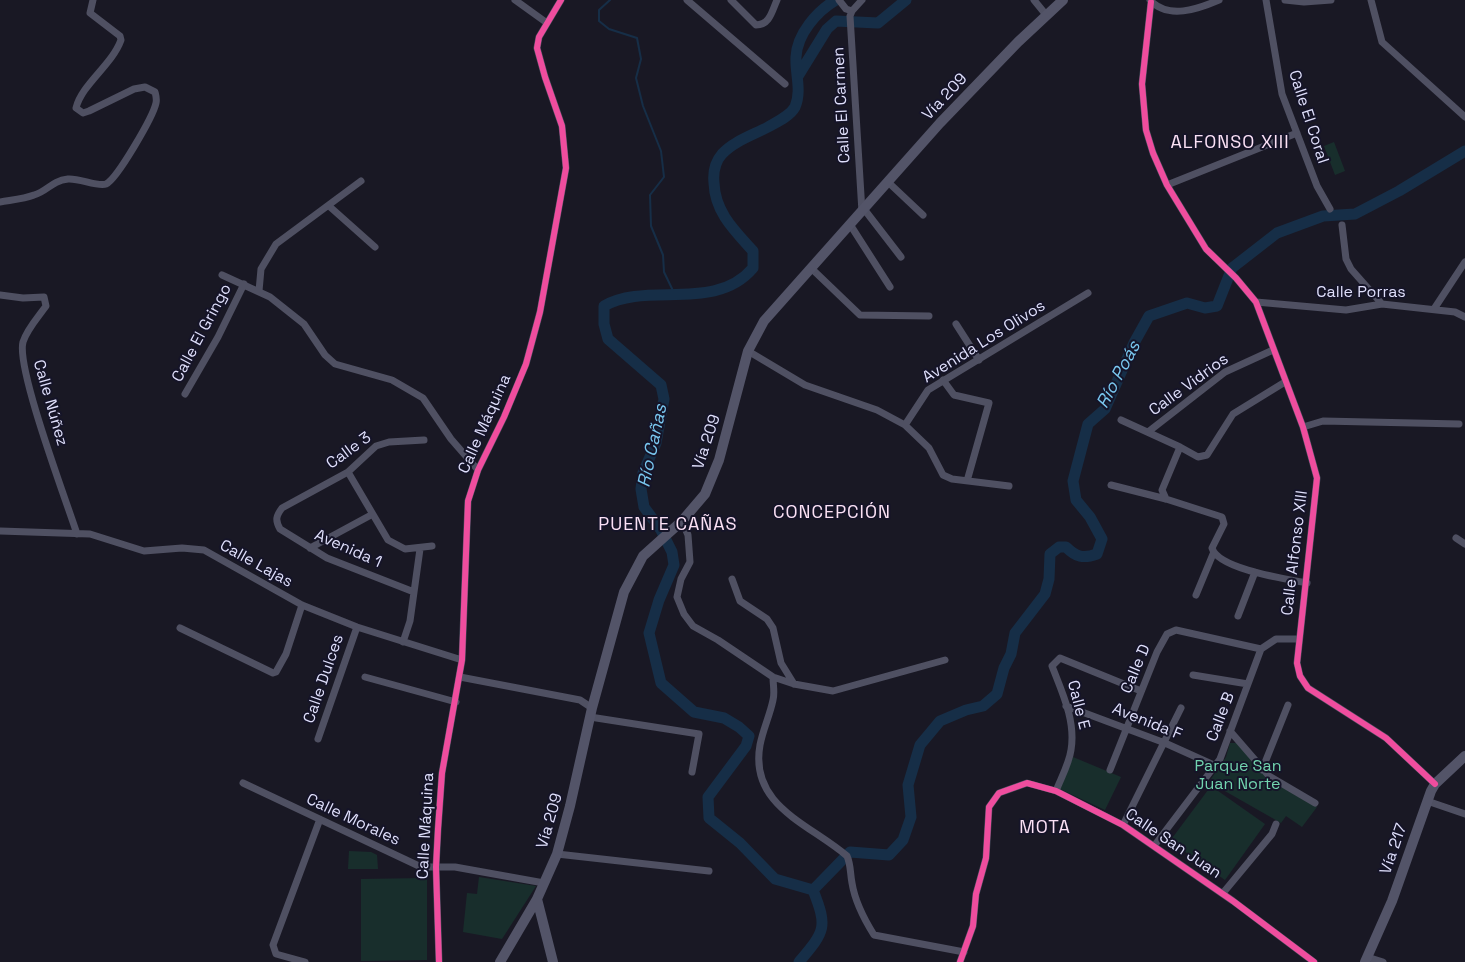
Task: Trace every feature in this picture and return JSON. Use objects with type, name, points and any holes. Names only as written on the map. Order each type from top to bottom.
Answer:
[{"type":"main road","name":"Vía 209","points":[[500,962],[537,899],[557,854],[591,712],[624,592],[644,556],[682,521],[705,494],[718,460],[748,351],[764,321],[851,226],[940,123],[1018,42],[1063,0]]},
{"type":"main road","name":"Vía 217","points":[[1366,959],[1392,901],[1434,784],[1465,756]]},
{"type":"main road","points":[[537,899],[553,962]]},
{"type":"main road","points":[[522,925],[530,922],[542,924]]},
{"type":"street","points":[[0,202],[35,195],[57,181],[81,179],[99,185],[106,184],[115,176],[154,110],[157,102],[155,92],[145,87],[134,89],[88,111],[83,112],[76,108],[82,96],[102,71],[121,40],[120,36],[90,13],[92,0]]},
{"type":"street","points":[[515,0],[547,23]]},
{"type":"street","name":"Calle Máquina","points":[[439,962],[436,867],[442,773],[462,660],[468,502],[478,470],[504,417],[526,364],[540,312],[566,168],[562,126],[544,77],[537,48],[538,37],[561,0]]},
{"type":"street","points":[[687,0],[786,84]]},
{"type":"street","points":[[731,0],[756,25],[759,25],[767,21],[776,0]]},
{"type":"street","points":[[839,2],[851,13],[862,0]]},
{"type":"street","points":[[1034,0],[1048,16]]},
{"type":"street","points":[[1150,1],[1160,8],[1177,12],[1192,10],[1219,0]]},
{"type":"street","name":"Calle El Coral","points":[[1266,0],[1281,89],[1317,186],[1330,209]]},
{"type":"street","points":[[1285,0],[1304,2],[1331,0]]},
{"type":"street","points":[[1371,0],[1382,42],[1465,117]]},
{"type":"street","name":"Calle Alfonso XIII","points":[[1150,1],[1142,84],[1146,130],[1153,153],[1167,185],[1206,249],[1236,278],[1256,302],[1303,427],[1318,478],[1307,583],[1298,639],[1297,663],[1300,676],[1308,688],[1386,738],[1434,784]]},
{"type":"street","name":"Calle El Carmen","points":[[851,13],[863,210]]},
{"type":"street","points":[[1167,185],[1297,133]]},
{"type":"street","points":[[260,292],[261,270],[276,244],[361,181]]},
{"type":"street","points":[[888,182],[922,215]]},
{"type":"street","points":[[329,206],[375,247]]},
{"type":"street","points":[[863,210],[902,257]]},
{"type":"street","points":[[1342,225],[1346,259],[1351,269],[1382,304]]},
{"type":"street","points":[[851,226],[890,287]]},
{"type":"street","points":[[1434,309],[1465,262]]},
{"type":"street","points":[[811,268],[860,315],[929,316]]},
{"type":"street","points":[[222,275],[260,292],[304,324],[325,355],[335,364],[392,380],[423,398],[451,439],[478,470]]},
{"type":"street","name":"Calle El Gringo","points":[[185,394],[218,337],[244,284]]},
{"type":"street","name":"Avenida Los Olivos","points":[[905,425],[928,390],[1088,293]]},
{"type":"street","name":"Calle Núñez","points":[[0,295],[23,298],[38,296],[44,297],[46,300],[46,306],[23,341],[22,359],[77,534]]},
{"type":"street","name":"Calle Porras","points":[[1256,302],[1346,310],[1382,304],[1455,312],[1465,317]]},
{"type":"street","points":[[956,324],[979,360]]},
{"type":"street","name":"Calle Vidrios","points":[[1148,432],[1225,372],[1273,350]]},
{"type":"street","points":[[748,351],[805,385],[877,410],[905,425],[929,448],[943,475],[952,479],[1009,486]]},
{"type":"street","points":[[942,380],[954,395],[989,403],[966,481]]},
{"type":"street","points":[[1121,420],[1198,457],[1207,455],[1233,414],[1285,382]]},
{"type":"street","points":[[1303,427],[1323,421],[1459,424]]},
{"type":"street","name":"Calle 3","points":[[276,521],[282,508],[348,472],[376,446],[389,442],[424,440]]},
{"type":"street","points":[[1166,499],[1162,490],[1180,448]]},
{"type":"street","points":[[348,472],[372,515],[393,545],[405,549],[420,549],[432,546]]},
{"type":"street","points":[[1111,486],[1166,499],[1222,517],[1224,520],[1212,548],[1213,554],[1196,595]]},
{"type":"street","points":[[310,548],[372,515]]},
{"type":"street","name":"Avenida 1","points":[[276,521],[280,529],[327,558],[414,592]]},
{"type":"street","points":[[682,521],[688,535],[690,562],[681,579],[678,597],[684,614],[693,626],[718,640],[773,677],[794,684],[833,691],[945,660]]},
{"type":"street","name":"Calle Lajas","points":[[0,531],[99,536],[144,551],[182,548],[204,550],[302,605],[357,627],[462,660]]},
{"type":"street","points":[[1456,538],[1465,544]]},
{"type":"street","points":[[403,642],[410,620],[420,549]]},
{"type":"street","points":[[1213,554],[1218,559],[1254,572],[1307,583]]},
{"type":"street","points":[[1238,616],[1254,572]]},
{"type":"street","points":[[732,579],[740,601],[766,619],[773,628],[781,662],[794,684]]},
{"type":"street","points":[[180,628],[272,673],[276,672],[286,654],[302,605]]},
{"type":"street","name":"Calle Dulces","points":[[318,739],[357,627]]},
{"type":"street","name":"Calle D","points":[[1110,770],[1141,691],[1167,634],[1176,630],[1261,649]]},
{"type":"street","points":[[1261,649],[1276,639],[1298,639]]},
{"type":"street","name":"Calle B","points":[[1154,846],[1216,766],[1261,649]]},
{"type":"street","name":"Calle E","points":[[1056,791],[1071,752],[1072,735],[1066,706],[1052,666],[1060,658],[1141,691]]},
{"type":"street","points":[[1193,675],[1248,684]]},
{"type":"street","points":[[365,677],[456,702]]},
{"type":"street","points":[[460,677],[580,700],[591,712],[699,734],[692,772]]},
{"type":"street","points":[[773,677],[774,701],[760,747],[760,767],[767,790],[777,805],[840,850],[850,862],[852,883],[861,914],[874,935],[964,952]]},
{"type":"street","points":[[1262,770],[1288,705]]},
{"type":"street","name":"Avenida F","points":[[1066,706],[1216,766]]},
{"type":"street","points":[[1123,825],[1165,744],[1181,708]]},
{"type":"street","points":[[1230,732],[1262,770],[1315,803]]},
{"type":"street","name":"Calle Morales","points":[[243,783],[421,866],[455,867],[544,883]]},
{"type":"street","name":"Calle San Juan","points":[[960,962],[973,926],[976,894],[986,858],[989,806],[992,799],[999,793],[1027,783],[1056,791],[1123,825],[1223,894],[1314,962]]},
{"type":"street","points":[[1427,801],[1465,814]]},
{"type":"street","points":[[306,962],[276,954],[273,945],[320,819]]},
{"type":"street","points":[[1223,894],[1272,834],[1276,824]]},
{"type":"street","points":[[557,854],[709,871]]},
{"type":"street","points":[[1366,959],[1383,962]]},
{"type":"green space","points":[[1334,142],[1345,171],[1335,175],[1324,146]]},
{"type":"green space","name":"Parque San Juan Norte","points":[[1230,743],[1237,743],[1274,782],[1317,807],[1302,827],[1286,816],[1281,823],[1209,782],[1226,757]]},
{"type":"green space","points":[[1073,757],[1121,777],[1105,810],[1060,789]]},
{"type":"green space","points":[[1211,786],[1265,824],[1225,880],[1170,841]]},
{"type":"green space","points":[[349,851],[371,852],[377,855],[378,869],[348,869]]},
{"type":"green space","points":[[479,877],[536,886],[502,939],[463,932],[467,893],[477,894]]},
{"type":"green space","points":[[427,878],[427,960],[361,961],[361,879]]},
{"type":"waterway","points":[[610,0],[599,10],[599,21],[609,29],[637,38],[641,59],[636,78],[643,106],[661,151],[664,177],[650,195],[651,226],[663,255],[664,272],[676,297]]},
{"type":"waterway","name":"Río Cañas","points":[[813,890],[775,879],[740,843],[709,818],[708,797],[746,746],[749,736],[724,718],[694,712],[661,683],[649,633],[659,600],[674,565],[672,552],[661,530],[644,507],[641,489],[643,473],[656,443],[664,399],[661,385],[608,339],[604,324],[604,306],[621,299],[640,296],[700,293],[720,289],[737,282],[753,268],[753,251],[727,220],[718,203],[714,179],[716,164],[722,154],[732,145],[779,121],[793,110],[798,95],[796,57],[800,40],[815,17],[836,0]]},
{"type":"waterway","points":[[798,76],[827,29],[836,21],[878,23],[906,0]]},
{"type":"waterway","name":"Río Poás","points":[[813,890],[850,852],[889,855],[903,840],[911,817],[908,785],[920,745],[940,721],[966,710],[983,706],[997,694],[1004,668],[1011,654],[1015,633],[1045,594],[1049,579],[1050,554],[1059,547],[1066,547],[1080,556],[1097,554],[1102,539],[1090,517],[1076,500],[1073,481],[1088,424],[1105,409],[1134,343],[1149,316],[1187,303],[1205,308],[1217,306],[1232,268],[1277,233],[1323,216],[1355,214],[1399,191],[1465,151]]},
{"type":"waterway","name":"Río Cañas","points":[[799,962],[819,936],[821,929],[821,913],[813,890]]},
{"type":"cycle path","points":[[439,962],[436,867],[438,829],[442,773],[462,660],[468,501],[478,470],[504,417],[526,364],[540,312],[566,168],[562,126],[537,48],[539,37],[561,0]]},
{"type":"cycle path","points":[[1151,2],[1142,84],[1146,130],[1153,153],[1167,185],[1206,249],[1236,278],[1256,302],[1303,427],[1317,478],[1297,663],[1300,676],[1308,688],[1386,738],[1435,784]]},
{"type":"cycle path","points":[[960,962],[973,926],[976,894],[986,858],[989,807],[999,793],[1027,783],[1056,791],[1123,825],[1233,901],[1314,962]]},
{"type":"district","name":"ALFONSO XIII","points":[[1230,143]]},
{"type":"district","name":"CONCEPCIÓN","points":[[832,513]]},
{"type":"district","name":"PUENTE CAÑAS","points":[[668,525]]},
{"type":"district","name":"MOTA","points":[[1045,828]]}]
